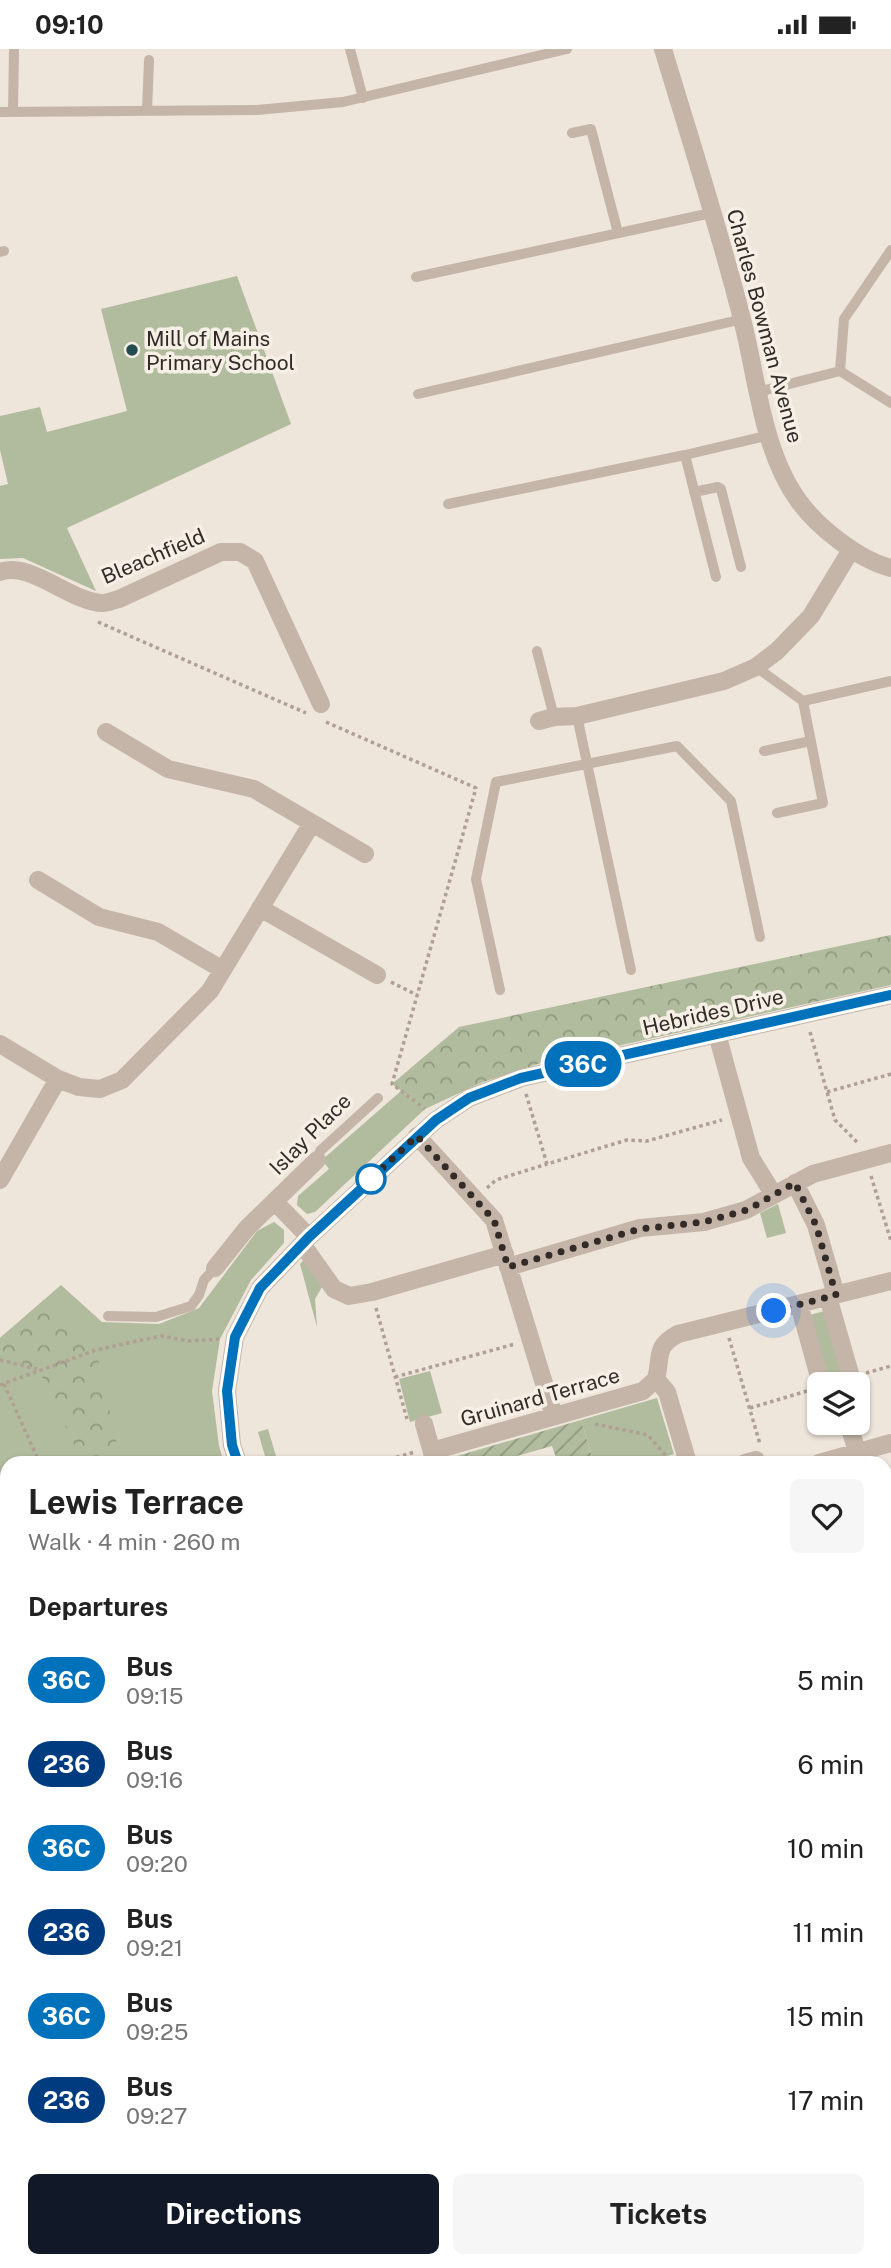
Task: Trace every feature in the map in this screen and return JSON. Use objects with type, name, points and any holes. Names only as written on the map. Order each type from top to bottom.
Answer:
[{"type":"street","name":"Charles Bowman Avenue","points":[[663,49],[743,320],[758,392],[783,474],[798,500],[817,522],[851,550],[891,568]]},
{"type":"street","points":[[546,719],[577,716],[724,681],[756,667],[777,651],[811,616],[851,550]]},
{"type":"street","name":"Bleachfield","points":[[0,572],[20,571],[89,600],[104,603],[119,599],[221,552],[240,552],[255,561],[320,711]]},
{"type":"street","points":[[106,732],[167,769],[254,789],[365,854]]},
{"type":"street","points":[[0,1044],[58,1079],[79,1087],[100,1089],[122,1080],[210,991],[312,823]]},
{"type":"street","points":[[38,880],[99,917],[158,932],[223,970]]},
{"type":"street","points":[[260,908],[377,975]]},
{"type":"street","name":"Hebrides Drive","points":[[236,1456],[232,1445],[227,1391],[235,1337],[260,1288],[306,1240],[436,1120],[469,1098],[521,1078],[891,995]]},
{"type":"street","points":[[717,1034],[751,1158],[774,1195]]},
{"type":"street","points":[[0,1180],[58,1079]]},
{"type":"street","points":[[417,1136],[494,1220],[554,1416]]},
{"type":"street","name":"Islay Place","points":[[275,1202],[306,1240],[334,1289],[349,1296],[640,1229],[715,1219],[747,1210],[813,1174],[891,1153]]},
{"type":"street","name":"Islay Place","points":[[215,1268],[247,1228],[317,1160]]},
{"type":"street","points":[[795,1183],[816,1225],[850,1372]]},
{"type":"street","points":[[678,1456],[667,1392],[656,1379],[659,1352],[665,1341],[678,1334],[891,1281]]},
{"type":"street","points":[[799,1304],[811,1372]]},
{"type":"street","name":"Gruinard Terrace","points":[[436,1456],[554,1416],[643,1391],[656,1379]]},
{"type":"street","points":[[416,1425],[432,1456]]},
{"type":"street","points":[[852,1435],[857,1452]]},
{"type":"street","points":[[843,1456],[891,1443]]},
{"type":"lane","points":[[13,112],[14,49]]},
{"type":"lane","points":[[350,49],[363,98]]},
{"type":"lane","points":[[0,112],[257,110],[343,102],[567,49]]},
{"type":"lane","points":[[147,111],[149,60]]},
{"type":"lane","points":[[572,133],[592,129],[618,233]]},
{"type":"lane","points":[[416,277],[711,213]]},
{"type":"lane","points":[[840,371],[844,319],[891,250]]},
{"type":"lane","points":[[418,394],[743,320]]},
{"type":"lane","points":[[758,392],[840,371],[891,403]]},
{"type":"lane","points":[[448,505],[770,435]]},
{"type":"lane","points":[[685,455],[716,577]]},
{"type":"lane","points":[[694,492],[718,487],[721,489],[741,567]]},
{"type":"lane","points":[[537,651],[546,719]]},
{"type":"lane","points":[[756,667],[803,701],[823,803],[777,813]]},
{"type":"lane","points":[[803,701],[891,681]]},
{"type":"lane","points":[[577,716],[631,970]]},
{"type":"lane","points":[[764,751],[811,741]]},
{"type":"lane","points":[[500,990],[476,879],[496,782],[587,763],[677,746],[731,801],[760,937]]},
{"type":"lane","name":"Islay Place","points":[[317,1160],[320,1151],[378,1098]]},
{"type":"lane","name":"Islay Place","points":[[108,1316],[156,1317],[191,1306],[204,1280],[215,1268]]},
{"type":"path","points":[[89,618],[305,713]]},
{"type":"path","points":[[320,711],[476,788],[392,1084],[436,1120]]},
{"type":"path","points":[[377,975],[417,995]]},
{"type":"path","points":[[805,1014],[835,1120],[863,1148],[891,1241]]},
{"type":"path","points":[[827,1092],[891,1074]]},
{"type":"path","points":[[521,1078],[547,1164]]},
{"type":"path","points":[[475,1199],[496,1181],[547,1164],[627,1140],[647,1141],[738,1116]]},
{"type":"path","points":[[372,1292],[395,1377],[416,1425]]},
{"type":"path","points":[[725,1323],[760,1445],[755,1456]]},
{"type":"path","points":[[37,1456],[2,1385],[96,1350],[161,1336],[189,1341],[235,1337]]},
{"type":"path","points":[[395,1377],[532,1339]]},
{"type":"path","points":[[0,1360],[39,1370]]},
{"type":"path","points":[[870,1374],[891,1366]]},
{"type":"path","points":[[750,1408],[807,1390]]},
{"type":"path","points":[[583,1408],[587,1422],[648,1435],[672,1456]]},
{"type":"path","points":[[399,1456],[416,1451],[430,1456]]},
{"type":"green space","points":[[237,276],[291,424],[67,528],[96,591],[23,558],[0,559],[0,486],[8,484],[0,450],[0,416],[40,407],[47,432],[127,411],[101,309]]},
{"type":"green space","points":[[891,935],[891,985],[541,1063],[483,1082],[425,1109],[392,1084],[459,1027]]},
{"type":"green space","points":[[401,1091],[425,1109],[315,1212],[307,1214],[297,1205],[298,1196],[329,1169],[322,1160]]},
{"type":"green space","points":[[778,1204],[786,1233],[767,1238],[760,1213]]},
{"type":"green space","points":[[274,1222],[284,1230],[284,1243],[251,1280],[220,1339],[212,1391],[222,1456],[0,1456],[0,1338],[61,1285],[102,1322],[159,1324],[199,1308],[257,1231]]},
{"type":"green space","points":[[304,1260],[322,1287],[315,1299],[317,1327],[300,1264]]},
{"type":"green space","points":[[44,1300],[96,1350],[119,1456],[80,1456],[39,1370],[0,1353],[0,1338]]},
{"type":"green space","points":[[824,1311],[842,1372],[827,1372],[810,1315]]},
{"type":"green space","points":[[430,1371],[442,1413],[410,1422],[399,1379]]},
{"type":"green space","points":[[657,1398],[674,1454],[592,1456],[581,1420]]},
{"type":"green space","points":[[581,1420],[592,1456],[556,1456],[552,1446],[517,1456],[457,1456]]},
{"type":"green space","points":[[268,1429],[276,1456],[265,1456],[258,1432]]},
{"type":"bus line","name":"36C","points":[[236,1456],[232,1445],[227,1391],[235,1337],[260,1288],[309,1237],[436,1120],[469,1098],[521,1078],[891,995]]},
{"type":"place","name":"Mill of Mains Primary School","points":[[132,350]]},
{"type":"route","points":[[371,1179],[363,1186],[417,1136],[494,1220],[508,1267],[640,1229],[704,1222],[747,1210],[795,1183],[816,1225],[836,1295],[774,1311]]}]
